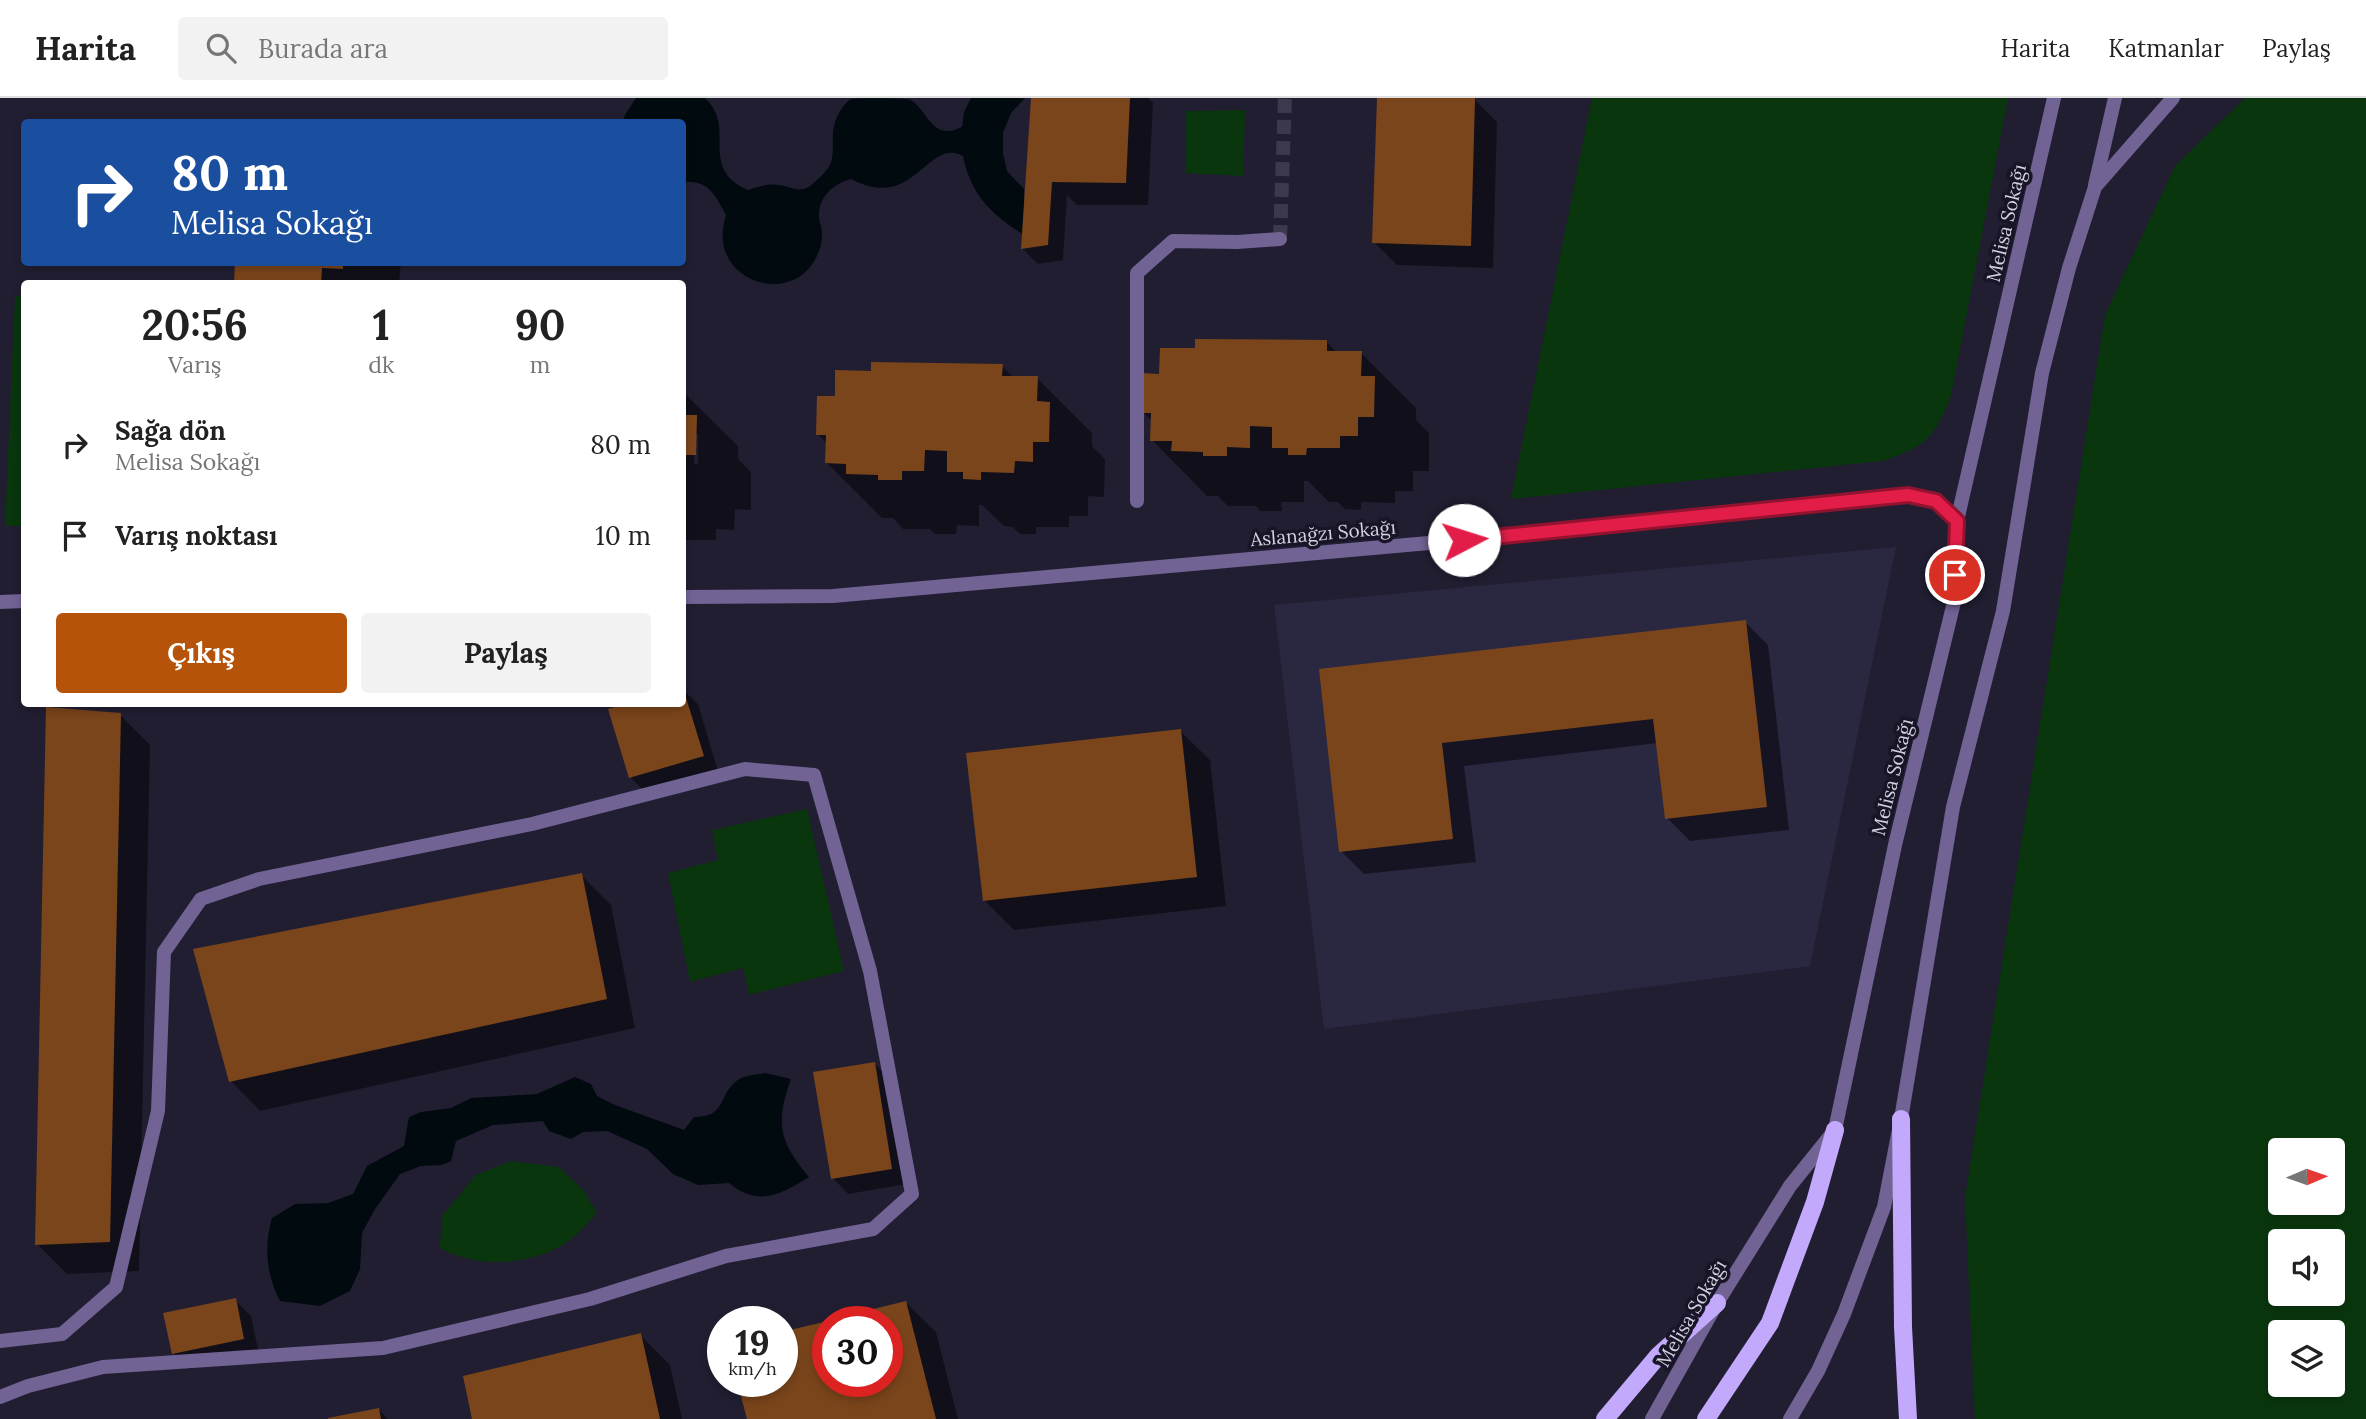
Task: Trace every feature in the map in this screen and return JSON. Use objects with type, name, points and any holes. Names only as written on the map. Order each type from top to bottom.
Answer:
[{"type":"main road","points":[[1901,1119],[1903,1327],[1908,1419]]},
{"type":"main road","points":[[1706,1419],[1770,1323],[1815,1202],[1835,1130]]},
{"type":"main road","points":[[1605,1419],[1658,1356],[1717,1303]]},
{"type":"street","name":"Melisa Sokağı","points":[[1651,1419],[1717,1303],[1790,1186],[1835,1130],[1895,845],[1955,602],[1957,521],[2054,98]]},
{"type":"street","points":[[1790,1419],[1818,1371],[1839,1326],[1884,1206],[1953,807],[2003,611],[2042,373],[2068,268],[2095,187],[2115,98]]},
{"type":"street","points":[[2095,187],[2173,98]]},
{"type":"street","points":[[1137,501],[1137,273],[1172,241],[1237,242],[1280,239]]},
{"type":"street","name":"Aslanağzı Sokağı","points":[[686,597],[833,596],[1519,535],[1908,495],[1936,501],[1957,521]]},
{"type":"street","points":[[0,602],[21,601]]},
{"type":"street","points":[[0,1341],[62,1334],[116,1287],[158,1111],[164,951],[201,900],[259,879],[532,824],[746,769],[814,775],[870,971],[912,1194],[873,1229],[726,1256],[590,1298],[383,1348],[103,1367],[28,1386],[0,1397]]},
{"type":"shaded area","points":[[636,98],[705,98],[714,110],[718,122],[724,170],[733,181],[748,190],[771,185],[802,189],[815,182],[829,167],[833,154],[834,126],[844,105],[852,99],[911,100],[937,128],[952,131],[962,127],[964,112],[971,98],[1025,98],[1011,113],[1003,133],[1007,171],[1024,189],[1024,235],[992,211],[971,182],[963,156],[950,153],[939,156],[905,181],[890,187],[873,187],[851,179],[838,184],[828,192],[821,203],[821,244],[810,267],[791,281],[767,284],[756,281],[745,276],[728,258],[723,239],[726,215],[714,195],[705,186],[686,182],[686,119],[624,119]]},
{"type":"shaded area","points":[[1896,547],[1810,966],[1324,1029],[1274,605]]},
{"type":"shaded area","points":[[765,1073],[791,1079],[783,1108],[783,1131],[791,1153],[809,1177],[788,1189],[769,1196],[759,1196],[750,1195],[729,1183],[698,1185],[673,1174],[647,1149],[607,1131],[583,1132],[571,1139],[549,1131],[543,1121],[493,1125],[456,1141],[451,1161],[442,1165],[421,1166],[400,1174],[362,1233],[360,1269],[350,1291],[320,1306],[280,1301],[275,1291],[268,1260],[272,1218],[295,1204],[328,1203],[353,1194],[367,1166],[404,1146],[409,1117],[421,1112],[451,1108],[471,1098],[537,1094],[575,1077],[591,1084],[597,1096],[615,1105],[684,1130],[694,1117],[711,1114],[716,1110],[737,1080]]},
{"type":"green space","points":[[1592,98],[2008,98],[1951,396],[1939,422],[1926,439],[1909,451],[1882,461],[1511,499]]},
{"type":"green space","points":[[2245,98],[2366,98],[2366,1419],[1975,1419],[1965,1197],[2105,315],[2175,166]]},
{"type":"green space","points":[[1245,110],[1243,176],[1185,173],[1185,111]]},
{"type":"green space","points":[[15,296],[21,296],[21,526],[5,526]]},
{"type":"green space","points":[[807,809],[844,971],[749,995],[743,968],[690,982],[668,873],[718,860],[712,830]]},
{"type":"green space","points":[[511,1161],[559,1167],[583,1190],[597,1213],[566,1243],[532,1258],[484,1261],[469,1259],[440,1248],[442,1216],[476,1175]]},
{"type":"building","points":[[1031,98],[1130,98],[1126,183],[1052,182],[1048,245],[1021,249]]},
{"type":"building","points":[[1377,98],[1475,98],[1471,246],[1372,243]]},
{"type":"building","points":[[235,266],[343,266],[343,269],[322,268],[321,280],[234,280]]},
{"type":"building","points":[[1195,339],[1327,340],[1327,351],[1362,351],[1361,376],[1375,376],[1374,417],[1358,417],[1358,436],[1340,436],[1340,448],[1307,448],[1306,455],[1288,455],[1288,448],[1272,448],[1272,427],[1250,426],[1250,448],[1227,447],[1227,456],[1203,456],[1203,452],[1171,451],[1172,441],[1150,441],[1151,413],[1141,413],[1141,373],[1159,374],[1160,348],[1195,348]]},
{"type":"building","points":[[871,362],[1003,364],[1002,376],[1038,376],[1037,401],[1050,402],[1049,442],[1033,442],[1033,462],[1015,461],[1014,473],[981,472],[981,480],[963,479],[963,472],[947,472],[947,451],[925,450],[924,471],[902,471],[902,480],[878,480],[878,475],[846,474],[846,464],[825,463],[826,435],[816,435],[817,396],[835,396],[835,370],[871,371]]},
{"type":"building","points":[[686,415],[697,415],[696,455],[686,455]]},
{"type":"building","points":[[1746,620],[1767,807],[1665,819],[1653,719],[1442,743],[1453,839],[1339,852],[1319,669]]},
{"type":"building","points":[[686,698],[704,756],[629,778],[608,709],[686,707]]},
{"type":"building","points":[[46,707],[121,713],[110,1242],[35,1245]]},
{"type":"building","points":[[1181,729],[1197,877],[983,901],[966,753]]},
{"type":"building","points":[[582,873],[607,999],[229,1082],[193,949]]},
{"type":"building","points":[[875,1062],[892,1169],[831,1179],[813,1072]]},
{"type":"building","points":[[236,1298],[244,1339],[172,1354],[163,1313]]},
{"type":"building","points":[[906,1301],[936,1419],[747,1419],[741,1397],[798,1397],[798,1328],[812,1325],[812,1397],[903,1397],[903,1306],[886,1306]]},
{"type":"building","points":[[641,1333],[660,1419],[472,1419],[463,1376]]},
{"type":"building","points":[[379,1408],[381,1419],[328,1419],[328,1418]]},
{"type":"tunnel","points":[[1280,239],[1285,98]]},
{"type":"route","points":[[1464,540],[1908,495],[1936,501],[1957,521],[1955,575]]}]
